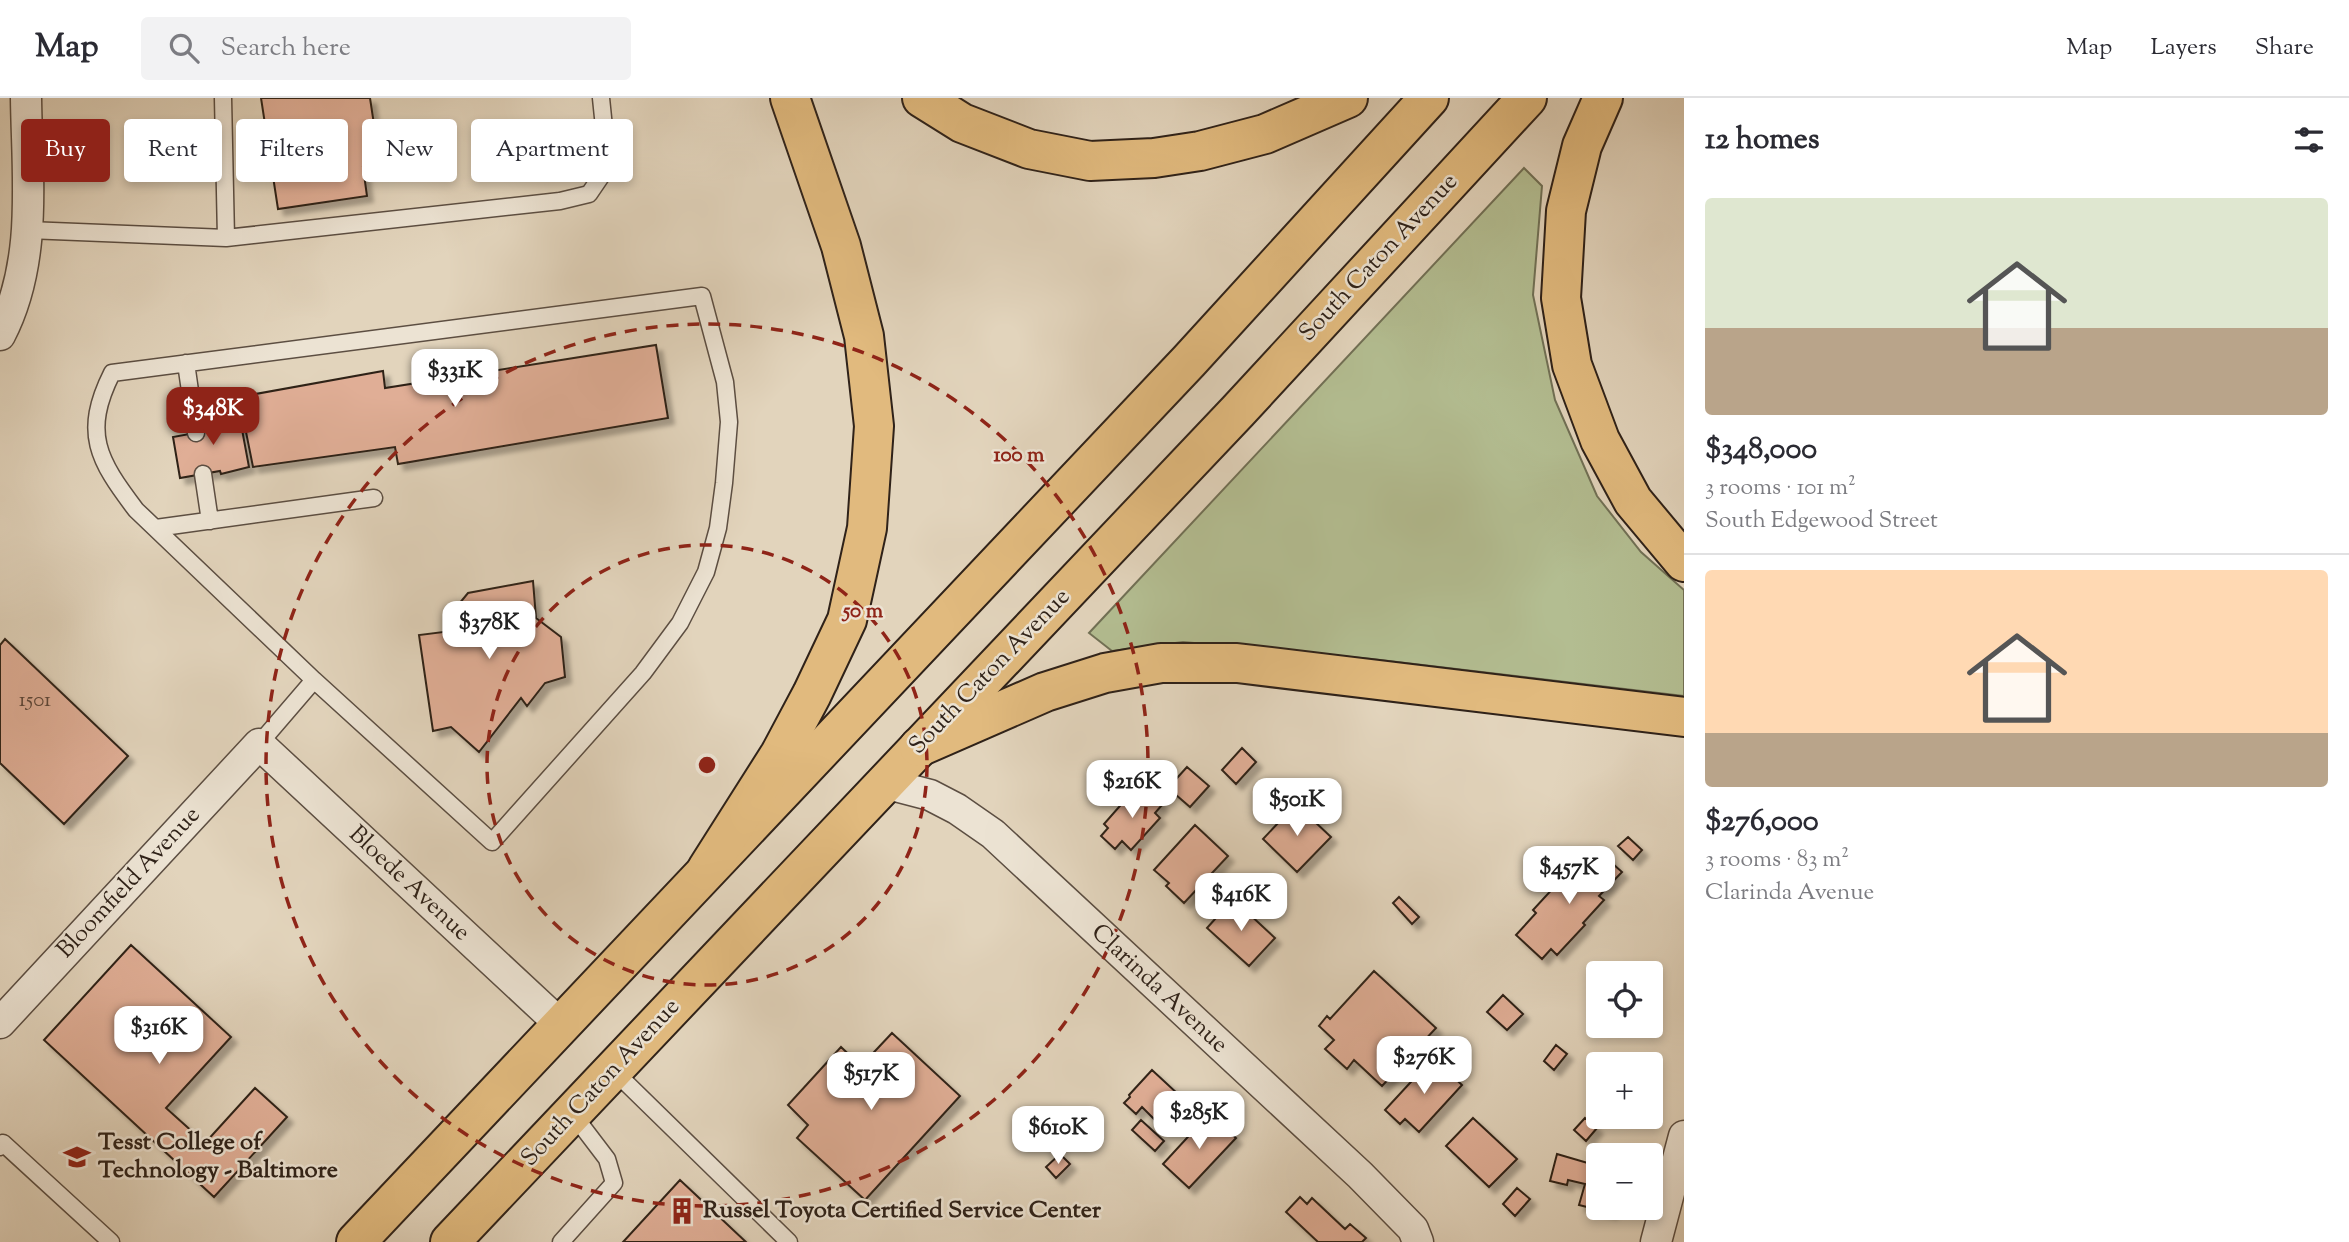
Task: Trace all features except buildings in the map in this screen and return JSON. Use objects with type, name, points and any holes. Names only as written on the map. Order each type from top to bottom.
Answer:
[{"type":"main road","points":[[707,869],[780,754],[813,694],[847,621],[867,528],[874,426],[864,336],[841,246],[790,98]]},
{"type":"main road","points":[[922,98],[962,123],[1029,149],[1090,161],[1154,158],[1200,151],[1265,134],[1348,98]]},
{"type":"main road","points":[[356,1242],[1189,361],[1429,98]]},
{"type":"main road","name":"South Caton Avenue","points":[[450,1242],[1238,411],[1527,98]]},
{"type":"main road","points":[[1603,98],[1582,146],[1566,211],[1561,298],[1572,365],[1600,440],[1633,501],[1684,562]]},
{"type":"main road","points":[[919,747],[1045,692],[1105,673],[1161,663],[1237,663],[1684,717]]},
{"type":"street","points":[[0,335],[20,284],[28,230],[26,98]]},
{"type":"street","name":"Bloomfield Avenue","points":[[0,1023],[259,744]]},
{"type":"street","name":"Bloede Avenue","points":[[259,744],[560,1024]]},
{"type":"street","name":"Clarinda Avenue","points":[[884,783],[930,795],[957,809],[993,834],[1360,1175],[1416,1235]]},
{"type":"street","points":[[1656,1242],[1684,1136]]},
{"type":"lane","points":[[223,98],[226,238]]},
{"type":"lane","points":[[28,230],[226,238],[560,201],[589,194],[606,169],[606,137],[601,98]]},
{"type":"lane","points":[[702,296],[725,382],[729,422],[718,528],[706,572],[680,623],[643,673],[492,842],[314,680],[136,510],[116,484],[101,457],[96,413],[113,373],[186,363],[702,296]]},
{"type":"lane","points":[[186,363],[196,433]]},
{"type":"lane","points":[[203,474],[210,521]]},
{"type":"lane","points":[[156,528],[374,498]]},
{"type":"lane","points":[[259,744],[314,680]]},
{"type":"lane","points":[[613,1070],[789,1242]]},
{"type":"lane","points":[[561,1242],[614,1183],[607,1159],[572,1113]]},
{"type":"lane","points":[[0,1147],[3,1143],[111,1242]]},
{"type":"green space","points":[[1524,168],[1542,186],[1533,295],[1555,400],[1597,496],[1641,552],[1684,590],[1684,696],[1372,659],[1183,642],[1112,651],[1089,633]]},
{"type":"place","name":"Tesst College of Technology - Baltimore","points":[[77,1157]]},
{"type":"place","name":"Russel Toyota Certified Service Center","points":[[682,1211]]}]
